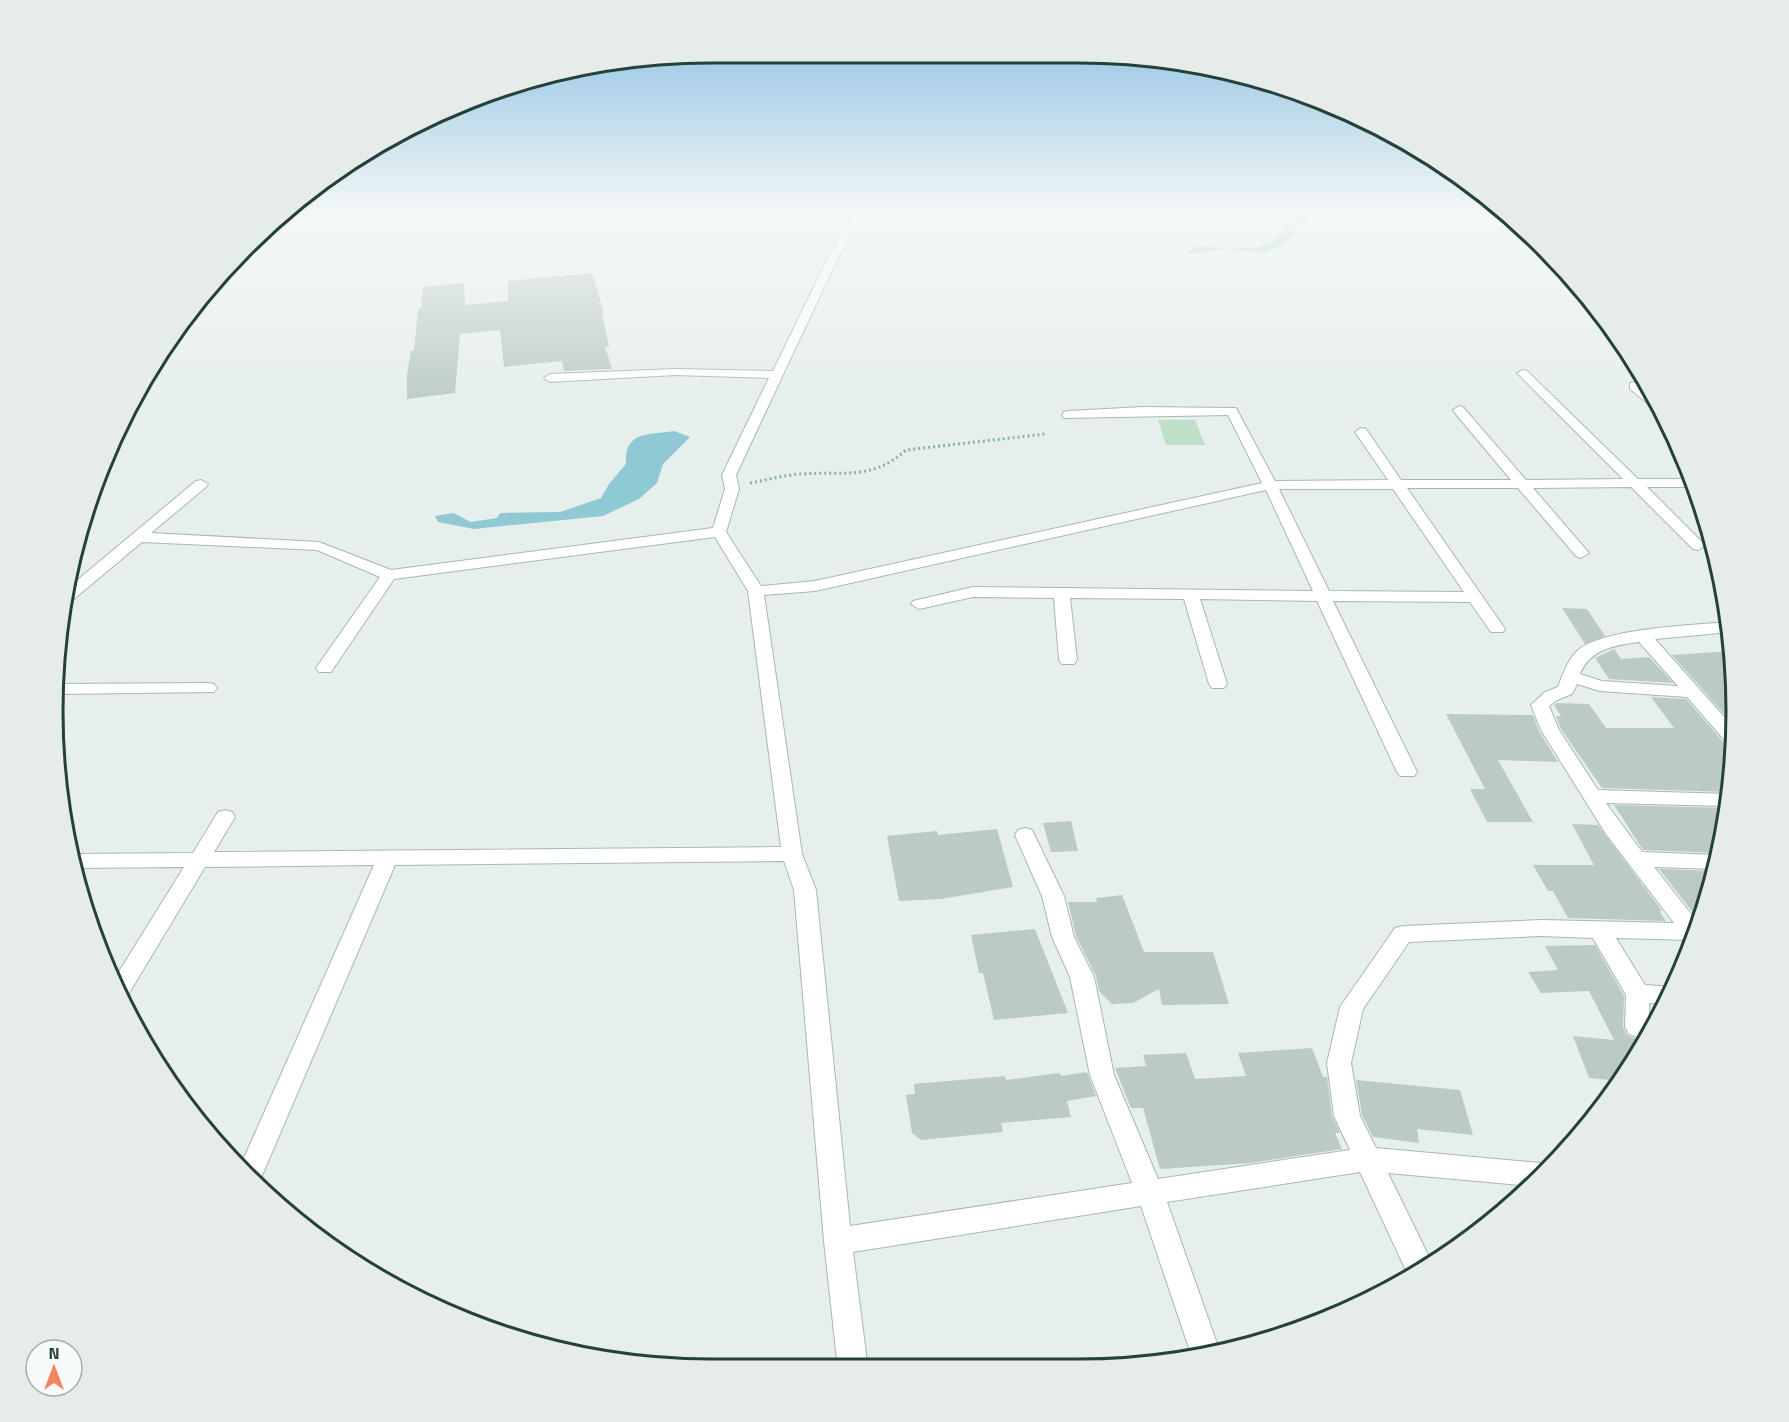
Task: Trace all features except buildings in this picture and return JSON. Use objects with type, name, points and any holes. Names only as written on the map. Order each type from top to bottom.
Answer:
[{"type":"street","points":[[823,278],[729,475],[732,489],[719,532],[756,591],[792,854],[805,890],[838,1241],[852,1359]]},
{"type":"street","points":[[549,378],[675,372],[777,375]]},
{"type":"street","points":[[1523,373],[1698,546]]},
{"type":"street","points":[[1634,386],[1642,392]]},
{"type":"street","points":[[1459,410],[1581,553]]},
{"type":"street","points":[[1068,415],[1143,411],[1232,411],[1270,485],[1407,772]]},
{"type":"street","points":[[1361,432],[1497,629]]},
{"type":"street","points":[[756,591],[815,586],[1270,485],[1685,483]]},
{"type":"street","points":[[74,591],[201,484]]},
{"type":"street","points":[[139,537],[319,546],[389,575],[719,532]]},
{"type":"street","points":[[325,668],[389,575]]},
{"type":"street","points":[[919,604],[973,592],[1475,597]]},
{"type":"street","points":[[1062,594],[1068,660]]},
{"type":"street","points":[[1191,595],[1218,684]]},
{"type":"street","points":[[1689,926],[1636,859],[1593,796],[1550,730],[1540,705],[1551,696],[1566,690],[1584,653],[1607,642],[1720,628]]},
{"type":"street","points":[[1644,637],[1726,729]]},
{"type":"street","points":[[1571,676],[1600,686],[1692,692]]},
{"type":"street","points":[[64,690],[208,688]]},
{"type":"street","points":[[1593,796],[1719,800]]},
{"type":"street","points":[[123,984],[225,817]]},
{"type":"street","points":[[1024,835],[1053,896],[1063,937],[1082,977],[1102,1075],[1150,1193],[1204,1347]]},
{"type":"street","points":[[81,861],[792,854]]},
{"type":"street","points":[[252,1168],[388,858]]},
{"type":"street","points":[[1636,859],[1708,862]]},
{"type":"street","points":[[1417,1263],[1347,1116],[1339,1064],[1352,1007],[1403,934],[1541,928],[1687,932]]},
{"type":"street","points":[[1600,930],[1638,994],[1637,1027]]},
{"type":"street","points":[[1638,994],[1661,995]]},
{"type":"street","points":[[838,1241],[1366,1159],[1531,1174]]},
{"type":"path","points":[[732,489],[760,480],[800,474],[840,475],[866,471],[891,464],[906,450],[1045,434]]},
{"type":"green space","points":[[1158,420],[1195,420],[1205,445],[1166,445]]},
{"type":"water","points":[[674,431],[690,437],[663,464],[657,483],[639,499],[603,516],[474,529],[438,522],[435,516],[453,513],[471,522],[497,518],[500,513],[560,512],[601,498],[609,484],[626,464],[626,453],[633,440],[647,434]]}]
